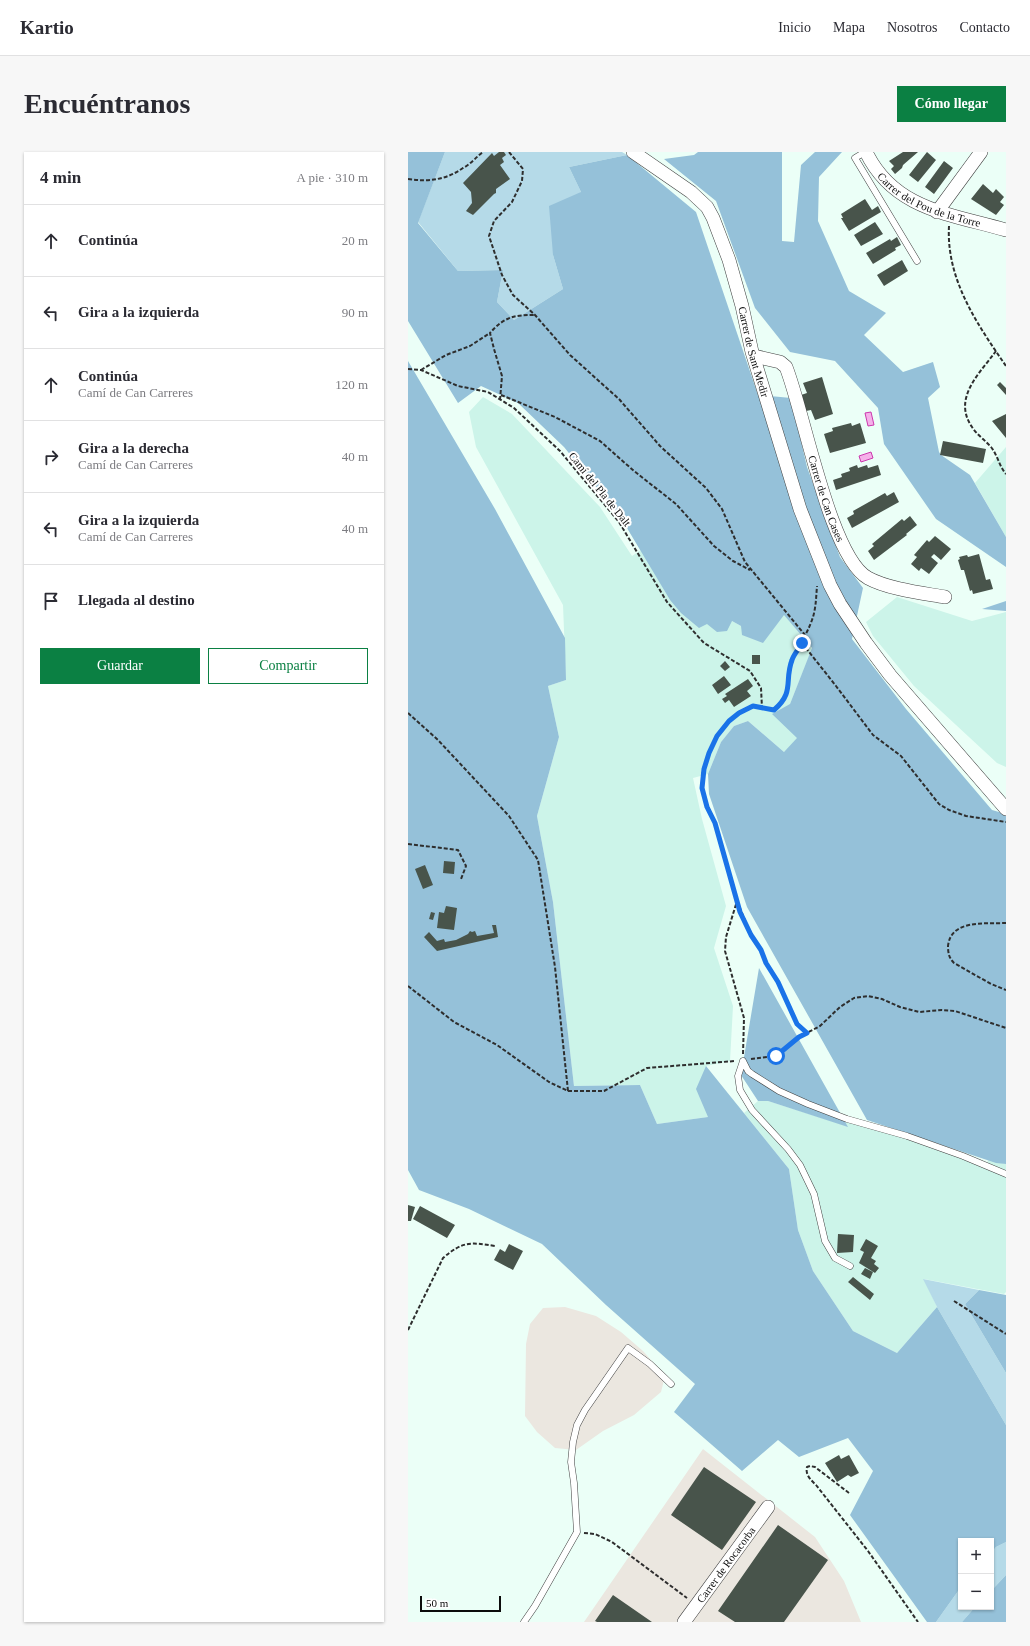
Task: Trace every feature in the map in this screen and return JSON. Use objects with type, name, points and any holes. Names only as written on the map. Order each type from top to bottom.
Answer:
[{"type":"street","name":"Carrer de Sant Medir","points":[[633,152],[691,192],[707,207],[713,218],[729,260],[754,356],[823,585],[844,611],[883,666],[1006,809]]},
{"type":"street","name":"Carrer del Pou de la Torre","points":[[865,152],[876,170],[893,188],[919,205],[950,216],[1006,230]]},
{"type":"street","points":[[937,212],[981,152]]},
{"type":"street","name":"Carrer de Can Cases","points":[[754,356],[780,362],[786,367],[839,537],[856,569],[868,578],[881,583],[945,597]]},
{"type":"street","name":"Carrer de Rocacorba","points":[[684,1622],[768,1507]]},
{"type":"lane","points":[[865,152],[855,158],[917,261]]},
{"type":"lane","points":[[743,1061],[748,1071],[752,1074],[793,1098],[848,1119],[907,1136],[963,1156],[1006,1174]]},
{"type":"lane","points":[[743,1061],[738,1076],[740,1090],[752,1110],[788,1149],[800,1165],[814,1194],[825,1241],[835,1258],[850,1266]]},
{"type":"lane","points":[[524,1622],[535,1606],[577,1532],[571,1462],[573,1442],[577,1425],[585,1410],[628,1348],[650,1364],[671,1384]]},
{"type":"path","points":[[408,179],[422,181],[442,179],[463,168],[483,152]]},
{"type":"path","points":[[509,152],[523,169],[522,181],[512,202],[494,221],[489,236],[502,275],[513,295],[535,315],[570,356],[619,399],[660,446],[706,488],[722,509],[745,562],[805,635]]},
{"type":"path","points":[[950,216],[948,236],[951,265],[969,307],[1006,366]]},
{"type":"path","points":[[421,370],[446,355],[470,346],[490,333],[498,324],[515,315],[535,315]]},
{"type":"path","points":[[490,333],[502,376],[500,400]]},
{"type":"path","points":[[996,351],[970,386],[966,395],[966,405],[970,424],[992,448],[1001,468],[1006,474]]},
{"type":"path","name":"Camí del Pla de Dalt","points":[[408,369],[421,370],[458,386],[488,392],[514,408],[560,451],[619,522],[667,602],[704,643],[750,671],[761,688],[762,708]]},
{"type":"path","points":[[501,395],[555,417],[600,441],[634,471],[676,504],[714,546],[752,572]]},
{"type":"path","points":[[807,1033],[797,1024],[778,982],[751,935],[737,901],[715,823],[704,797],[702,781],[704,769],[711,749],[717,736],[729,721],[739,713],[753,706],[774,710],[782,702],[788,691],[792,659],[802,643],[812,621],[823,585]]},
{"type":"path","points":[[802,643],[873,735],[901,756],[939,804],[949,810],[966,816],[1006,822]]},
{"type":"path","points":[[408,713],[438,740],[509,816],[538,860],[554,960],[568,1091]]},
{"type":"path","points":[[408,844],[458,850],[466,866],[461,879]]},
{"type":"path","points":[[737,901],[726,937],[725,952],[744,1018],[743,1061]]},
{"type":"path","points":[[1006,923],[960,927],[950,936],[948,951],[949,957],[953,962],[991,984],[1006,990]]},
{"type":"path","points":[[408,986],[454,1022],[497,1046],[549,1082],[568,1091],[604,1091],[647,1068],[743,1061],[776,1056],[799,1037],[820,1026],[840,1007],[854,998],[868,996],[882,999],[900,1008],[919,1012],[942,1010],[956,1011],[1006,1028]]},
{"type":"path","points":[[408,1330],[442,1258],[464,1244],[495,1246]]},
{"type":"path","points":[[954,1301],[1006,1334]]},
{"type":"path","points":[[849,1493],[815,1467],[807,1467],[806,1471],[809,1478],[868,1551],[918,1622]]},
{"type":"path","points":[[577,1532],[595,1534],[612,1542],[696,1605]]},
{"type":"shaded area","points":[[408,152],[445,152],[418,223],[458,271],[503,270],[497,302],[514,320],[563,289],[553,255],[549,206],[581,192],[569,167],[627,155],[696,212],[758,395],[791,398],[807,467],[840,557],[863,588],[852,639],[906,709],[992,810],[1006,814],[1006,1164],[996,1163],[867,1120],[747,907],[709,794],[708,774],[721,742],[734,726],[748,721],[784,752],[797,738],[772,714],[790,704],[812,648],[784,615],[763,643],[742,635],[741,626],[732,621],[727,631],[717,632],[707,624],[699,628],[681,613],[670,600],[621,518],[564,447],[518,403],[481,386],[458,403],[408,321]]},
{"type":"shaded area","points":[[445,152],[622,152],[627,155],[569,167],[581,192],[553,255],[563,289],[514,320],[497,302],[503,270],[458,271],[418,222]]},
{"type":"shaded area","points":[[698,152],[782,152],[782,241],[794,242],[801,165],[815,152],[842,152],[819,177],[818,221],[849,291],[886,313],[864,335],[903,372],[933,362],[940,387],[928,398],[939,452],[941,455],[970,475],[1006,537],[1006,567],[936,519],[884,444],[878,408],[835,361],[790,352],[755,308],[716,201],[664,159],[694,155]]},
{"type":"shaded area","points":[[408,361],[495,509],[565,638],[566,680],[548,686],[559,737],[537,816],[553,902],[574,1086],[640,1085],[657,1124],[708,1117],[696,1089],[706,1066],[789,1169],[798,1230],[813,1271],[853,1331],[897,1353],[937,1307],[1006,1425],[1006,1542],[994,1549],[994,1538],[958,1538],[958,1591],[936,1622],[927,1622],[850,1515],[873,1471],[848,1438],[799,1457],[778,1440],[742,1471],[674,1412],[695,1384],[606,1305],[542,1244],[469,1209],[419,1190],[408,1170]]},
{"type":"shaded area","points":[[871,412],[874,425],[868,426],[865,413]]},
{"type":"shaded area","points":[[871,452],[873,458],[861,462],[859,456]]},
{"type":"shaded area","points":[[1006,601],[1006,611],[982,609]]},
{"type":"shaded area","points":[[759,968],[848,1127],[768,1101],[758,1101],[741,1075]]},
{"type":"shaded area","points":[[923,1279],[979,1290],[965,1304],[1006,1373],[1006,1425],[937,1307]]},
{"type":"shaded area","points":[[979,1290],[1006,1295],[1006,1373],[965,1304]]},
{"type":"shaded area","points":[[565,1307],[596,1316],[621,1332],[643,1351],[665,1376],[661,1392],[634,1415],[603,1431],[576,1450],[555,1448],[537,1432],[525,1416],[526,1344],[530,1324],[543,1308]]},
{"type":"shaded area","points":[[703,1449],[815,1537],[844,1581],[861,1622],[584,1622]]},
{"type":"shaded area","points":[[1006,1542],[1006,1575],[994,1588],[994,1549]]},
{"type":"shaded area","points":[[1006,1575],[1006,1622],[962,1622],[972,1610],[994,1610],[994,1588]]},
{"type":"shaded area","points":[[958,1591],[958,1610],[972,1610],[962,1622],[936,1622]]},
{"type":"green space","points":[[483,397],[512,414],[600,507],[632,556],[641,550],[670,600],[707,624],[732,621],[741,626],[784,614],[812,649],[790,704],[798,738],[790,747],[784,752],[748,721],[734,726],[721,742],[708,774],[693,778],[702,819],[726,906],[714,948],[733,1006],[730,1061],[706,1066],[708,1117],[657,1124],[640,1085],[574,1086],[553,902],[537,816],[559,737],[548,686],[566,680],[563,605],[476,447],[469,412]]},
{"type":"green space","points":[[1006,447],[1006,537],[975,483]]},
{"type":"green space","points":[[897,597],[972,621],[1006,612],[1006,767],[997,763],[914,686],[873,636],[866,622]]},
{"type":"green space","points":[[758,1101],[768,1101],[847,1126],[842,1116],[987,1165],[988,1160],[1006,1164],[1006,1292],[1004,1294],[924,1279],[937,1307],[897,1353],[853,1331],[813,1271],[798,1230],[789,1169],[744,1113]]},
{"type":"building","points":[[499,152],[504,152],[506,155],[502,158],[504,162],[500,165],[510,179],[496,189],[496,193],[473,215],[466,211],[472,203],[471,192],[463,183],[492,153],[494,156]]},
{"type":"building","points":[[903,152],[918,152],[895,174],[891,169],[894,166],[889,161]]},
{"type":"building","points":[[927,152],[936,160],[918,182],[909,175]]},
{"type":"building","points":[[944,161],[953,168],[934,194],[925,187]]},
{"type":"building","points":[[983,184],[993,193],[996,189],[1004,197],[1000,202],[1004,205],[996,215],[971,199]]},
{"type":"building","points":[[865,199],[872,210],[878,206],[881,212],[849,231],[841,218],[843,218],[841,214]]},
{"type":"building","points":[[875,222],[883,234],[861,246],[854,235]]},
{"type":"building","points":[[897,237],[901,245],[895,248],[896,250],[873,264],[866,253],[890,239],[891,241]]},
{"type":"building","points":[[902,260],[908,271],[884,286],[877,275]]},
{"type":"building","points":[[822,377],[833,414],[815,420],[811,410],[806,411],[801,395],[807,393],[803,383]]},
{"type":"building","points":[[1000,382],[1006,388],[1006,395],[997,385]]},
{"type":"building","points":[[1006,414],[1006,438],[992,421]]},
{"type":"building","points":[[851,423],[852,426],[860,423],[866,443],[830,453],[824,434],[833,431],[832,428]]},
{"type":"building","points":[[943,441],[986,449],[983,463],[940,455]]},
{"type":"building","points":[[857,465],[858,468],[867,465],[868,468],[878,465],[881,475],[836,490],[833,480],[842,477],[841,474],[850,471],[849,468]]},
{"type":"building","points":[[894,492],[899,502],[852,528],[847,518],[854,514],[853,511],[885,493],[887,496]]},
{"type":"building","points":[[910,516],[917,525],[906,534],[907,535],[874,560],[868,551],[874,546],[872,544],[902,519],[904,521]]},
{"type":"building","points":[[935,536],[951,549],[941,560],[934,554],[931,557],[938,563],[929,574],[921,568],[919,571],[911,564],[917,557],[914,555],[927,540],[929,542]]},
{"type":"building","points":[[979,554],[986,580],[990,579],[993,589],[973,594],[972,590],[970,591],[964,570],[961,570],[958,560],[960,559],[959,557],[967,555],[968,557]]},
{"type":"building","points":[[752,655],[760,655],[760,664],[752,664]]},
{"type":"building","points":[[725,661],[730,667],[725,671],[720,666]]},
{"type":"building","points":[[724,676],[731,685],[718,694],[712,685]]},
{"type":"building","points":[[748,679],[753,686],[747,691],[751,696],[734,707],[729,700],[725,703],[722,699],[727,696],[725,694]]},
{"type":"building","points":[[444,861],[455,862],[454,874],[443,873]]},
{"type":"building","points":[[425,865],[433,885],[423,889],[415,869]]},
{"type":"building","points":[[446,906],[457,908],[454,930],[437,928],[439,912],[444,913]]},
{"type":"building","points":[[431,912],[435,913],[433,920],[429,919]]},
{"type":"building","points":[[492,925],[496,925],[498,937],[437,951],[424,937],[429,932],[437,941],[444,939],[445,942],[456,940],[468,934],[470,931],[475,931],[477,936],[494,933]]},
{"type":"building","points":[[408,1205],[415,1207],[411,1221],[408,1221]]},
{"type":"building","points":[[420,1206],[455,1225],[447,1238],[413,1219]]},
{"type":"building","points":[[838,1234],[854,1235],[853,1252],[837,1253]]},
{"type":"building","points":[[866,1239],[878,1246],[871,1258],[876,1261],[874,1264],[879,1268],[875,1273],[859,1263],[864,1252],[860,1250]]},
{"type":"building","points":[[509,1244],[523,1251],[513,1270],[494,1260],[500,1249],[505,1252]]},
{"type":"building","points":[[865,1268],[873,1272],[870,1279],[861,1274]]},
{"type":"building","points":[[853,1277],[874,1294],[870,1300],[848,1282]]},
{"type":"building","points":[[839,1455],[841,1459],[849,1455],[859,1473],[851,1477],[848,1475],[837,1482],[825,1463]]},
{"type":"building","points":[[704,1467],[756,1502],[722,1550],[671,1515]]},
{"type":"building","points":[[778,1525],[828,1560],[784,1622],[735,1622],[718,1611]]},
{"type":"building","points":[[613,1595],[652,1622],[595,1621]]},
{"type":"route","points":[[776,1056],[799,1037],[807,1033],[797,1024],[778,982],[766,963],[761,950],[751,935],[740,912],[715,823],[704,797],[702,781],[709,753],[717,736],[729,721],[739,713],[753,706],[774,710],[782,702],[788,691],[792,659],[802,643]]}]
